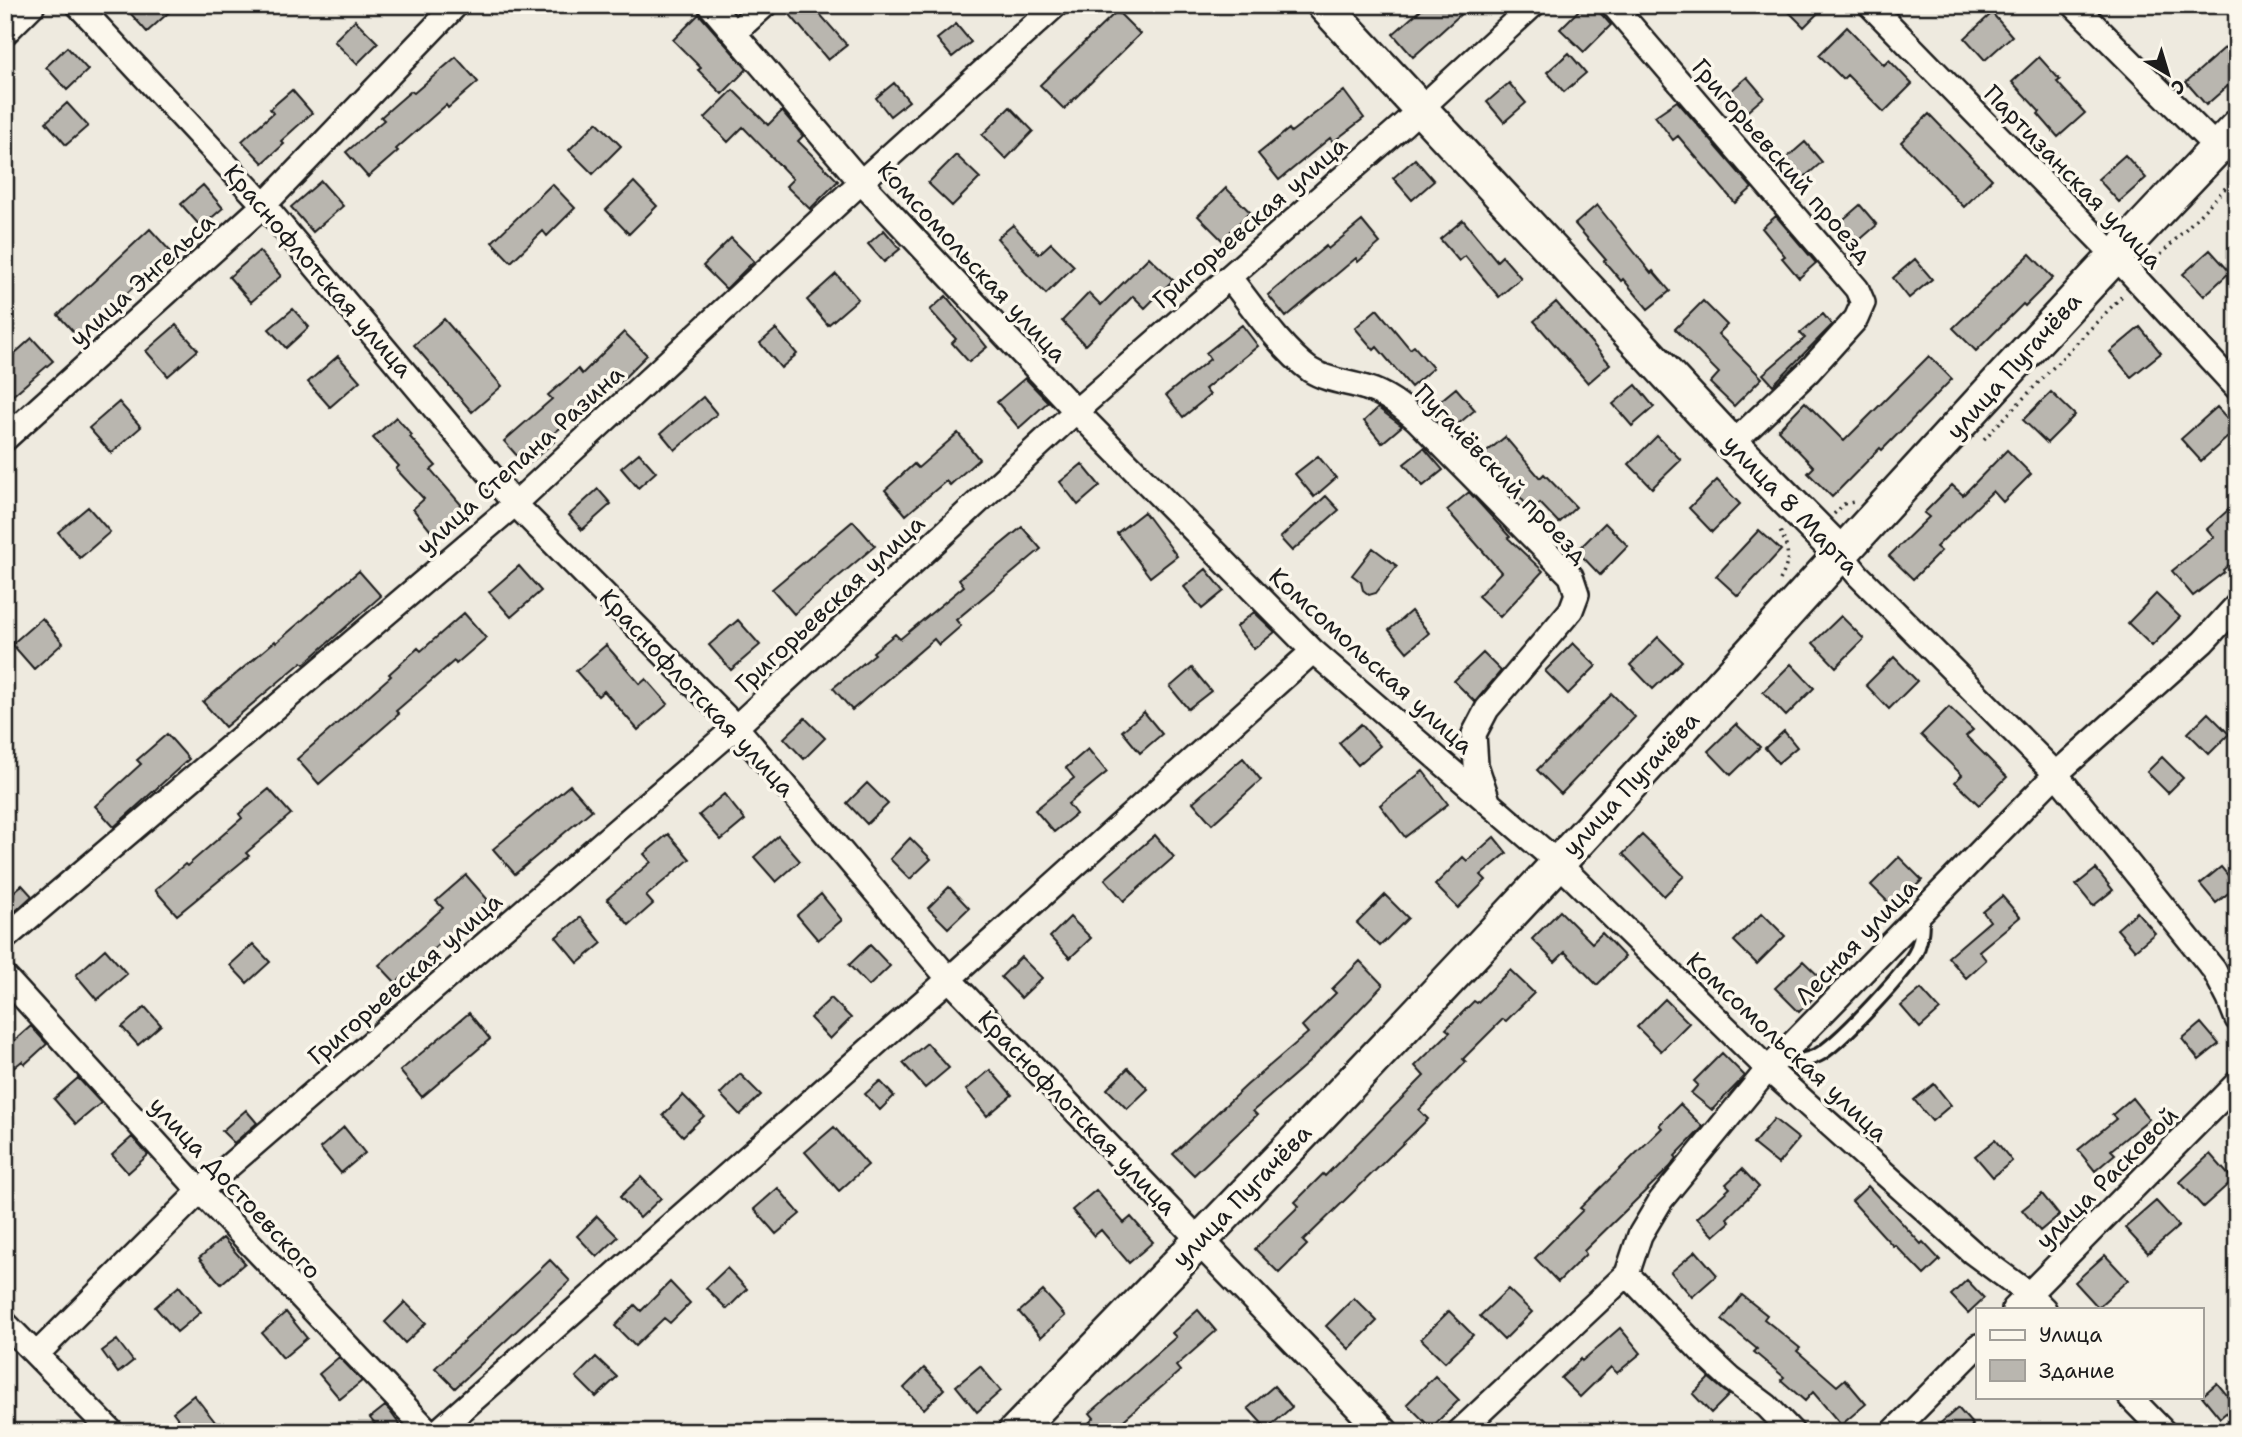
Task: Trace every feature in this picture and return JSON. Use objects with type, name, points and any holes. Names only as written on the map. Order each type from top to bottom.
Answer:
[{"type":"main road","name":"улица 8 Марта","points":[[1324,5],[1732,444],[1841,554]]},
{"type":"main road","name":"улица Пугачёва","points":[[1015,1432],[1558,863],[2114,255],[2227,137]]},
{"type":"street","points":[[5,33],[33,5]]},
{"type":"street","name":"Краснофлотская улица","points":[[78,5],[264,205],[515,504],[736,727],[949,979],[1384,1432]]},
{"type":"street","name":"улица Энгельса","points":[[5,439],[264,205],[456,5]]},
{"type":"street","name":"Комсомольская улица","points":[[710,5],[861,182],[1076,411],[1313,651],[1558,863],[2029,1304]]},
{"type":"street","points":[[734,33],[765,5]]},
{"type":"street","name":"улица Степана Разина","points":[[5,938],[515,504],[861,182],[1056,5]]},
{"type":"street","name":"Григорьевская улица","points":[[37,1354],[200,1191],[736,727],[1076,411],[1420,109],[1533,5]]},
{"type":"street","name":"Григорьевский проезд","points":[[1613,5],[1857,289],[1863,303],[1856,319],[1808,372],[1732,444]]},
{"type":"street","name":"Партизанская улица","points":[[1870,5],[2114,255],[2237,388]]},
{"type":"street","points":[[2074,5],[2227,137]]},
{"type":"street","name":"Пугачёвский проезд","points":[[1229,277],[1292,355],[1312,371],[1337,381],[1368,388],[1393,400],[1416,419],[1571,576],[1577,594],[1571,610],[1486,709],[1474,734],[1476,765],[1488,801]]},
{"type":"street","name":"улица 8 Марта","points":[[1841,554],[1858,575],[2056,774],[2214,970],[2230,999],[2237,1019]]},
{"type":"street","name":"Лесная улица","points":[[1459,1432],[1627,1273],[1640,1235],[1661,1200],[1772,1066],[2056,774],[2203,642],[2237,605]]},
{"type":"street","points":[[437,1432],[949,979],[1313,651]]},
{"type":"street","points":[[2214,970],[2237,982]]},
{"type":"street","name":"улица Достоевского","points":[[5,977],[200,1191],[429,1432]]},
{"type":"street","name":"улица Расковой","points":[[2029,1304],[2237,1083]]},
{"type":"street","points":[[1627,1273],[1701,1351],[1731,1379],[1767,1406],[1792,1432]]},
{"type":"street","points":[[5,1323],[113,1432]]},
{"type":"street","points":[[1893,1432],[1976,1348]]},
{"type":"street","points":[[2131,1398],[2164,1432]]},
{"type":"path","points":[[1976,447],[2237,176]]},
{"type":"path","points":[[1776,523],[1785,542],[1789,561],[1777,584]]},
{"type":"building","points":[[123,5],[177,5],[147,32]]},
{"type":"building","points":[[782,5],[812,5],[847,45],[828,60]]},
{"type":"building","points":[[1426,5],[1471,5],[1413,57],[1393,34]]},
{"type":"building","points":[[1584,5],[1593,5],[1611,25],[1584,52],[1560,29]]},
{"type":"building","points":[[1782,5],[1826,5],[1804,27]]},
{"type":"building","points":[[1117,11],[1140,34],[1064,109],[1040,85]]},
{"type":"building","points":[[1992,13],[2012,36],[1985,60],[1965,38]]},
{"type":"building","points":[[699,14],[747,69],[722,94],[673,40]]},
{"type":"building","points":[[355,20],[378,43],[357,64],[334,41]]},
{"type":"building","points":[[956,24],[971,42],[952,57],[937,39]]},
{"type":"building","points":[[1847,27],[1884,65],[1889,60],[1912,84],[1884,112],[1847,75],[1843,79],[1819,55]]},
{"type":"building","points":[[2237,37],[2237,78],[2206,105],[2186,82]]},
{"type":"building","points":[[67,47],[88,70],[67,90],[46,67]]},
{"type":"building","points":[[1569,53],[1586,73],[1564,92],[1547,72]]},
{"type":"building","points":[[456,57],[478,82],[448,108],[446,105],[368,177],[346,152],[384,120],[381,117],[411,91],[414,93]]},
{"type":"building","points":[[2039,57],[2085,113],[2058,137],[2038,114],[2040,112],[2012,82]]},
{"type":"building","points":[[1747,77],[1764,97],[1742,116],[1725,96]]},
{"type":"building","points":[[894,83],[909,101],[890,116],[876,98]]},
{"type":"building","points":[[1509,83],[1526,103],[1504,122],[1487,102]]},
{"type":"building","points":[[292,90],[312,113],[281,141],[284,144],[263,163],[242,141],[273,113],[270,109]]},
{"type":"building","points":[[733,90],[768,125],[782,111],[803,136],[798,141],[838,181],[810,209],[786,186],[793,179],[743,127],[728,142],[705,118]]},
{"type":"building","points":[[1344,91],[1364,118],[1333,142],[1330,138],[1279,180],[1258,154]]},
{"type":"building","points":[[1677,101],[1752,188],[1735,203],[1678,136],[1673,140],[1655,116]]},
{"type":"building","points":[[67,103],[88,126],[66,145],[46,122]]},
{"type":"building","points":[[1010,107],[1033,131],[1006,159],[982,135]]},
{"type":"building","points":[[1929,114],[1992,179],[1964,207],[1901,142]]},
{"type":"building","points":[[597,122],[621,146],[593,174],[569,150]]},
{"type":"building","points":[[1805,142],[1822,162],[1800,181],[1783,161]]},
{"type":"building","points":[[956,155],[980,178],[952,206],[928,183]]},
{"type":"building","points":[[2125,155],[2146,178],[2119,202],[2098,179]]},
{"type":"building","points":[[1415,159],[1434,181],[1412,200],[1393,178]]},
{"type":"building","points":[[321,181],[343,206],[313,232],[291,207]]},
{"type":"building","points":[[634,182],[657,206],[629,234],[606,210]]},
{"type":"building","points":[[552,184],[575,208],[547,236],[543,231],[511,262],[492,242]]},
{"type":"building","points":[[203,185],[223,208],[201,227],[181,204]]},
{"type":"building","points":[[1226,188],[1250,212],[1222,240],[1198,216]]},
{"type":"building","points":[[1597,205],[1651,273],[1653,271],[1670,291],[1648,309],[1623,279],[1621,281],[1575,224]]},
{"type":"building","points":[[1860,205],[1877,225],[1855,244],[1838,224]]},
{"type":"building","points":[[1776,216],[1816,263],[1799,278],[1762,228]]},
{"type":"building","points":[[1463,220],[1497,261],[1502,256],[1521,278],[1499,297],[1465,256],[1459,261],[1440,239]]},
{"type":"building","points":[[1362,221],[1380,243],[1358,262],[1356,258],[1286,317],[1268,295],[1326,246],[1328,249]]},
{"type":"building","points":[[1013,225],[1039,254],[1051,243],[1074,266],[1046,294],[997,238]]},
{"type":"building","points":[[150,229],[171,252],[79,338],[58,315]]},
{"type":"building","points":[[884,230],[900,249],[884,262],[868,244]]},
{"type":"building","points":[[731,238],[754,261],[726,289],[703,266]]},
{"type":"building","points":[[2210,250],[2230,272],[2204,296],[2183,274]]},
{"type":"building","points":[[259,251],[281,276],[251,302],[229,277]]},
{"type":"building","points":[[2030,254],[2053,278],[1976,351],[1953,328]]},
{"type":"building","points":[[1149,257],[1173,280],[1145,308],[1133,296],[1085,345],[1062,321],[1089,293],[1101,305]]},
{"type":"building","points":[[1915,259],[1932,279],[1909,298],[1893,278]]},
{"type":"building","points":[[836,274],[858,299],[828,325],[807,300]]},
{"type":"building","points":[[946,296],[987,347],[969,362],[952,343],[956,339],[930,310]]},
{"type":"building","points":[[1703,301],[1727,325],[1718,334],[1762,378],[1734,406],[1710,383],[1719,373],[1675,329]]},
{"type":"building","points":[[1556,302],[1610,364],[1588,383],[1534,321]]},
{"type":"building","points":[[293,309],[309,327],[286,348],[269,329]]},
{"type":"building","points":[[1377,309],[1410,349],[1414,346],[1433,368],[1411,387],[1377,347],[1374,350],[1355,328]]},
{"type":"building","points":[[1823,314],[1832,325],[1773,385],[1763,374],[1805,338],[1800,333]]},
{"type":"building","points":[[444,319],[502,386],[472,412],[414,345]]},
{"type":"building","points":[[176,325],[198,350],[168,376],[146,351]]},
{"type":"building","points":[[1242,325],[1258,346],[1205,389],[1210,395],[1183,417],[1166,395],[1210,359],[1206,353]]},
{"type":"building","points":[[2140,327],[2161,353],[2131,377],[2110,352]]},
{"type":"building","points":[[776,329],[797,354],[781,368],[760,343]]},
{"type":"building","points":[[624,332],[647,355],[619,383],[616,380],[552,435],[556,440],[526,466],[504,441],[552,399],[548,395],[578,369],[582,374]]},
{"type":"building","points":[[32,338],[53,361],[5,402],[5,362]]},
{"type":"building","points":[[338,356],[360,381],[330,407],[308,382]]},
{"type":"building","points":[[1929,356],[1952,379],[1832,497],[1808,473],[1814,467],[1778,430],[1805,402],[1844,441]]},
{"type":"building","points":[[1025,378],[1048,402],[1019,428],[997,402]]},
{"type":"building","points":[[1636,385],[1654,407],[1632,426],[1613,404]]},
{"type":"building","points":[[1456,388],[1475,410],[1452,429],[1434,406]]},
{"type":"building","points":[[2051,392],[2075,415],[2047,443],[2023,420]]},
{"type":"building","points":[[703,397],[717,414],[675,450],[661,433]]},
{"type":"building","points":[[119,402],[141,427],[111,453],[89,428]]},
{"type":"building","points":[[2217,407],[2237,429],[2201,461],[2181,439]]},
{"type":"building","points":[[1378,408],[1402,426],[1382,443],[1364,421]]},
{"type":"building","points":[[396,417],[436,466],[431,470],[464,508],[434,535],[413,509],[424,499],[396,469],[399,466],[373,438]]},
{"type":"building","points":[[958,433],[979,459],[950,485],[946,481],[906,515],[885,490],[914,464],[918,468]]},
{"type":"building","points":[[1657,436],[1681,460],[1652,488],[1629,464]]},
{"type":"building","points":[[1505,437],[1540,478],[1544,474],[1576,507],[1559,523],[1540,503],[1532,511],[1483,455]]},
{"type":"building","points":[[1424,448],[1443,470],[1423,486],[1404,464]]},
{"type":"building","points":[[2007,450],[2031,474],[2003,502],[1993,491],[1936,547],[1941,551],[1913,579],[1889,556],[1929,517],[1924,513],[1952,485],[1963,495]]},
{"type":"building","points":[[639,453],[656,472],[638,488],[621,468]]},
{"type":"building","points":[[1318,456],[1336,478],[1314,497],[1295,474]]},
{"type":"building","points":[[1082,464],[1100,486],[1078,505],[1060,482]]},
{"type":"building","points":[[1717,480],[1740,504],[1712,532],[1689,508]]},
{"type":"building","points":[[598,489],[611,504],[582,530],[569,515]]},
{"type":"building","points":[[1469,492],[1510,537],[1508,538],[1543,571],[1500,617],[1478,596],[1501,572],[1447,510]]},
{"type":"building","points":[[1326,496],[1339,510],[1292,551],[1280,538]]},
{"type":"building","points":[[2237,502],[2237,558],[2193,596],[2172,571],[2214,537],[2207,529]]},
{"type":"building","points":[[88,507],[110,532],[80,558],[58,532]]},
{"type":"building","points":[[1144,512],[1177,556],[1150,577],[1117,533]]},
{"type":"building","points":[[853,521],[875,546],[794,614],[772,589]]},
{"type":"building","points":[[1605,523],[1628,546],[1600,575],[1577,551]]},
{"type":"building","points":[[1022,527],[1041,549],[956,620],[961,626],[939,645],[934,639],[852,710],[833,688],[895,634],[900,639],[964,586],[959,579]]},
{"type":"building","points":[[1759,530],[1781,550],[1738,596],[1716,576]]},
{"type":"building","points":[[1373,548],[1397,566],[1376,593],[1369,595],[1363,590],[1361,582],[1352,575]]},
{"type":"building","points":[[519,566],[541,591],[511,617],[489,592]]},
{"type":"building","points":[[1206,569],[1224,591],[1202,609],[1184,587]]},
{"type":"building","points":[[359,571],[381,596],[304,664],[302,662],[225,727],[203,702]]},
{"type":"building","points":[[2156,594],[2180,617],[2152,646],[2128,623]]},
{"type":"building","points":[[1411,611],[1429,633],[1407,652],[1389,630]]},
{"type":"building","points":[[1254,612],[1275,632],[1254,649],[1236,627]]},
{"type":"building","points":[[464,613],[486,638],[456,664],[454,661],[396,711],[399,714],[319,784],[297,759],[391,676],[389,674],[418,648],[421,651]]},
{"type":"building","points":[[1841,616],[1864,639],[1836,667],[1813,643]]},
{"type":"building","points":[[42,618],[63,643],[34,669],[12,644]]},
{"type":"building","points":[[738,620],[760,645],[731,670],[709,645]]},
{"type":"building","points":[[1658,637],[1682,661],[1653,689],[1630,665]]},
{"type":"building","points":[[1573,643],[1596,666],[1568,694],[1545,671]]},
{"type":"building","points":[[606,645],[640,684],[646,679],[668,704],[638,730],[604,691],[598,696],[576,671]]},
{"type":"building","points":[[1483,653],[1501,671],[1475,702],[1454,681]]},
{"type":"building","points":[[1894,657],[1917,681],[1889,709],[1866,685]]},
{"type":"building","points":[[1791,664],[1814,688],[1786,716],[1763,692]]},
{"type":"building","points":[[1192,668],[1211,691],[1188,709],[1170,687]]},
{"type":"building","points":[[1612,694],[1635,717],[1561,794],[1537,770]]},
{"type":"building","points":[[1949,707],[1973,730],[1966,736],[2007,777],[1979,805],[1955,782],[1962,775],[1921,735]]},
{"type":"building","points":[[1144,712],[1162,734],[1140,753],[1122,731]]},
{"type":"building","points":[[2208,713],[2229,734],[2209,754],[2188,733]]},
{"type":"building","points":[[805,718],[825,738],[804,759],[784,738]]},
{"type":"building","points":[[1361,724],[1380,746],[1358,765],[1339,743]]},
{"type":"building","points":[[1736,724],[1760,747],[1731,775],[1708,751]]},
{"type":"building","points":[[1784,731],[1797,747],[1778,763],[1765,748]]},
{"type":"building","points":[[167,734],[189,759],[114,827],[95,806],[141,764],[137,760]]},
{"type":"building","points":[[1088,749],[1107,772],[1068,804],[1076,814],[1054,832],[1035,810],[1074,778],[1066,768]]},
{"type":"building","points":[[2162,757],[2183,778],[2168,793],[2147,772]]},
{"type":"building","points":[[1243,758],[1261,780],[1212,824],[1193,802]]},
{"type":"building","points":[[1423,771],[1448,804],[1405,837],[1380,805]]},
{"type":"building","points":[[867,783],[888,804],[867,824],[847,803]]},
{"type":"building","points":[[570,785],[592,810],[515,874],[493,849]]},
{"type":"building","points":[[269,789],[291,814],[246,853],[249,856],[177,915],[155,890],[242,818],[239,814]]},
{"type":"building","points":[[724,794],[745,820],[721,840],[699,815]]},
{"type":"building","points":[[668,834],[690,859],[646,896],[653,904],[629,925],[607,899],[651,862],[644,854]]},
{"type":"building","points":[[1155,835],[1174,857],[1124,901],[1105,879]]},
{"type":"building","points":[[1642,835],[1684,876],[1664,896],[1623,854]]},
{"type":"building","points":[[778,836],[800,861],[776,882],[754,857]]},
{"type":"building","points":[[1494,837],[1507,853],[1481,875],[1486,880],[1458,908],[1435,885],[1463,857],[1467,861]]},
{"type":"building","points":[[910,838],[931,859],[910,879],[890,859]]},
{"type":"building","points":[[1899,857],[1922,880],[1894,908],[1871,885]]},
{"type":"building","points":[[2221,867],[2237,886],[2216,903],[2200,884]]},
{"type":"building","points":[[2096,869],[2113,890],[2093,906],[2076,885]]},
{"type":"building","points":[[466,875],[488,900],[396,983],[379,965],[443,908],[436,901]]},
{"type":"building","points":[[22,885],[32,896],[9,917],[5,913],[5,899]]},
{"type":"building","points":[[949,887],[969,908],[948,928],[928,908]]},
{"type":"building","points":[[821,894],[842,920],[818,940],[797,915]]},
{"type":"building","points":[[1385,895],[1408,918],[1380,946],[1357,923]]},
{"type":"building","points":[[2002,896],[2020,917],[1979,951],[1986,960],[1966,978],[1948,957],[1990,921],[1983,912]]},
{"type":"building","points":[[1560,911],[1592,943],[1602,933],[1625,957],[1597,985],[1565,952],[1555,962],[1532,939]]},
{"type":"building","points":[[2137,912],[2155,933],[2135,950],[2117,929]]},
{"type":"building","points":[[1762,913],[1785,936],[1757,964],[1734,941]]},
{"type":"building","points":[[581,917],[602,943],[578,963],[556,937]]},
{"type":"building","points":[[1070,917],[1091,938],[1070,958],[1050,937]]},
{"type":"building","points":[[253,944],[270,962],[247,983],[230,965]]},
{"type":"building","points":[[870,945],[890,966],[869,986],[849,965]]},
{"type":"building","points":[[105,949],[127,974],[97,1000],[76,975]]},
{"type":"building","points":[[1021,957],[1042,978],[1021,998],[1001,977]]},
{"type":"building","points":[[1360,961],[1383,985],[1308,1063],[1253,1111],[1257,1115],[1194,1175],[1173,1154],[1308,1033],[1302,1026],[1336,993],[1332,989]]},
{"type":"building","points":[[1803,961],[1827,984],[1799,1012],[1775,988]]},
{"type":"building","points":[[1510,970],[1534,993],[1463,1059],[1466,1062],[1419,1110],[1428,1119],[1303,1241],[1307,1245],[1279,1273],[1255,1249],[1299,1206],[1295,1202],[1323,1174],[1325,1176],[1424,1076],[1415,1066],[1450,1032],[1446,1029]]},
{"type":"building","points":[[1921,989],[1940,1010],[1920,1028],[1901,1006]]},
{"type":"building","points":[[831,998],[851,1018],[830,1039],[810,1018]]},
{"type":"building","points":[[1665,999],[1689,1023],[1661,1051],[1637,1027]]},
{"type":"building","points":[[145,1007],[161,1025],[138,1045],[122,1027]]},
{"type":"building","points":[[469,1013],[490,1039],[422,1097],[400,1071]]},
{"type":"building","points":[[2201,1023],[2219,1044],[2199,1060],[2182,1039]]},
{"type":"building","points":[[31,1026],[47,1044],[25,1064],[22,1061],[5,1075],[5,1049]]},
{"type":"building","points":[[927,1043],[949,1068],[925,1088],[903,1063]]},
{"type":"building","points":[[1722,1053],[1745,1076],[1712,1110],[1691,1093],[1698,1085],[1694,1081]]},
{"type":"building","points":[[1128,1068],[1148,1089],[1127,1109],[1107,1089]]},
{"type":"building","points":[[990,1070],[1012,1095],[987,1116],[966,1090]]},
{"type":"building","points":[[740,1074],[761,1095],[740,1115],[720,1094]]},
{"type":"building","points":[[78,1078],[101,1103],[76,1124],[54,1099]]},
{"type":"building","points":[[880,1081],[894,1096],[880,1110],[865,1094]]},
{"type":"building","points":[[1934,1084],[1951,1105],[1932,1121],[1914,1100]]},
{"type":"building","points":[[683,1095],[704,1116],[683,1136],[663,1115]]},
{"type":"building","points":[[2132,1098],[2149,1119],[2111,1150],[2115,1154],[2095,1171],[2078,1150],[2116,1119],[2112,1115]]},
{"type":"building","points":[[1680,1104],[1703,1127],[1675,1156],[1677,1158],[1670,1167],[1584,1251],[1586,1254],[1558,1282],[1535,1258],[1583,1210],[1580,1208],[1662,1128],[1659,1125]]},
{"type":"building","points":[[246,1110],[257,1123],[234,1143],[222,1131]]},
{"type":"building","points":[[1774,1119],[1799,1139],[1778,1164],[1753,1144]]},
{"type":"building","points":[[344,1127],[365,1153],[341,1173],[320,1148]]},
{"type":"building","points":[[834,1127],[868,1165],[839,1191],[805,1152]]},
{"type":"building","points":[[132,1137],[148,1155],[128,1173],[112,1155]]},
{"type":"building","points":[[1995,1140],[2012,1161],[1993,1177],[1975,1156]]},
{"type":"building","points":[[2210,1154],[2233,1180],[2203,1207],[2180,1182]]},
{"type":"building","points":[[1742,1169],[1759,1187],[1727,1218],[1730,1222],[1714,1236],[1697,1218],[1730,1188],[1726,1184]]},
{"type":"building","points":[[641,1177],[661,1198],[640,1218],[620,1197]]},
{"type":"building","points":[[1868,1186],[1921,1244],[1923,1242],[1940,1260],[1924,1275],[1852,1201]]},
{"type":"building","points":[[778,1188],[800,1214],[776,1234],[754,1209]]},
{"type":"building","points":[[1096,1190],[1124,1223],[1131,1217],[1153,1242],[1129,1263],[1101,1230],[1094,1236],[1072,1210]]},
{"type":"building","points":[[2042,1194],[2059,1215],[2040,1231],[2022,1210]]},
{"type":"building","points":[[2156,1201],[2179,1226],[2148,1253],[2125,1228]]},
{"type":"building","points":[[597,1216],[618,1237],[597,1257],[577,1236]]},
{"type":"building","points":[[223,1238],[245,1263],[221,1284],[199,1258]]},
{"type":"building","points":[[1696,1251],[1717,1275],[1692,1297],[1671,1272]]},
{"type":"building","points":[[2105,1255],[2128,1280],[2098,1307],[2075,1282]]},
{"type":"building","points":[[550,1260],[570,1281],[455,1388],[435,1368]]},
{"type":"building","points":[[727,1268],[747,1289],[727,1309],[706,1288]]},
{"type":"building","points":[[1967,1280],[1984,1298],[1968,1313],[1951,1295]]},
{"type":"building","points":[[670,1282],[690,1303],[670,1323],[664,1318],[635,1346],[615,1326],[635,1305],[641,1311]]},
{"type":"building","points":[[179,1286],[201,1312],[177,1332],[155,1307]]},
{"type":"building","points":[[1508,1289],[1532,1312],[1504,1340],[1480,1316]]},
{"type":"building","points":[[1043,1291],[1065,1316],[1041,1337],[1019,1312]]},
{"type":"building","points":[[1742,1295],[1767,1315],[1764,1319],[1800,1348],[1797,1351],[1837,1386],[1845,1379],[1866,1404],[1841,1425],[1813,1392],[1805,1401],[1781,1380],[1784,1377],[1754,1352],[1757,1349],[1722,1320]]},
{"type":"building","points":[[1354,1298],[1377,1321],[1349,1349],[1326,1326]]},
{"type":"building","points":[[405,1302],[426,1323],[405,1343],[385,1322]]},
{"type":"building","points":[[1198,1310],[1216,1331],[1176,1366],[1180,1371],[1110,1432],[1079,1432],[1094,1418],[1090,1413],[1176,1337],[1172,1333]]},
{"type":"building","points":[[1449,1311],[1473,1335],[1445,1362],[1421,1339]]},
{"type":"building","points":[[286,1312],[307,1338],[283,1358],[262,1333]]},
{"type":"building","points":[[1620,1328],[1641,1353],[1617,1373],[1611,1367],[1580,1397],[1561,1378]]},
{"type":"building","points":[[117,1340],[133,1361],[118,1373],[102,1351]]},
{"type":"building","points":[[339,1357],[362,1381],[340,1399],[319,1374]]},
{"type":"building","points":[[596,1357],[617,1377],[596,1397],[576,1377]]},
{"type":"building","points":[[980,1366],[1001,1391],[977,1412],[956,1386]]},
{"type":"building","points":[[924,1368],[944,1389],[924,1409],[904,1388]]},
{"type":"building","points":[[1435,1376],[1459,1400],[1431,1428],[1407,1404]]},
{"type":"building","points":[[1709,1378],[1729,1395],[1711,1413],[1693,1394]]},
{"type":"building","points":[[2217,1383],[2235,1405],[2220,1418],[2204,1398],[2204,1394]]},
{"type":"building","points":[[1274,1386],[1292,1407],[1267,1429],[1248,1408]]},
{"type":"building","points":[[194,1395],[223,1432],[188,1432],[173,1412]]},
{"type":"building","points":[[385,1406],[405,1432],[381,1432],[370,1418]]},
{"type":"building","points":[[1958,1408],[1973,1425],[1965,1432],[1930,1432]]}]
